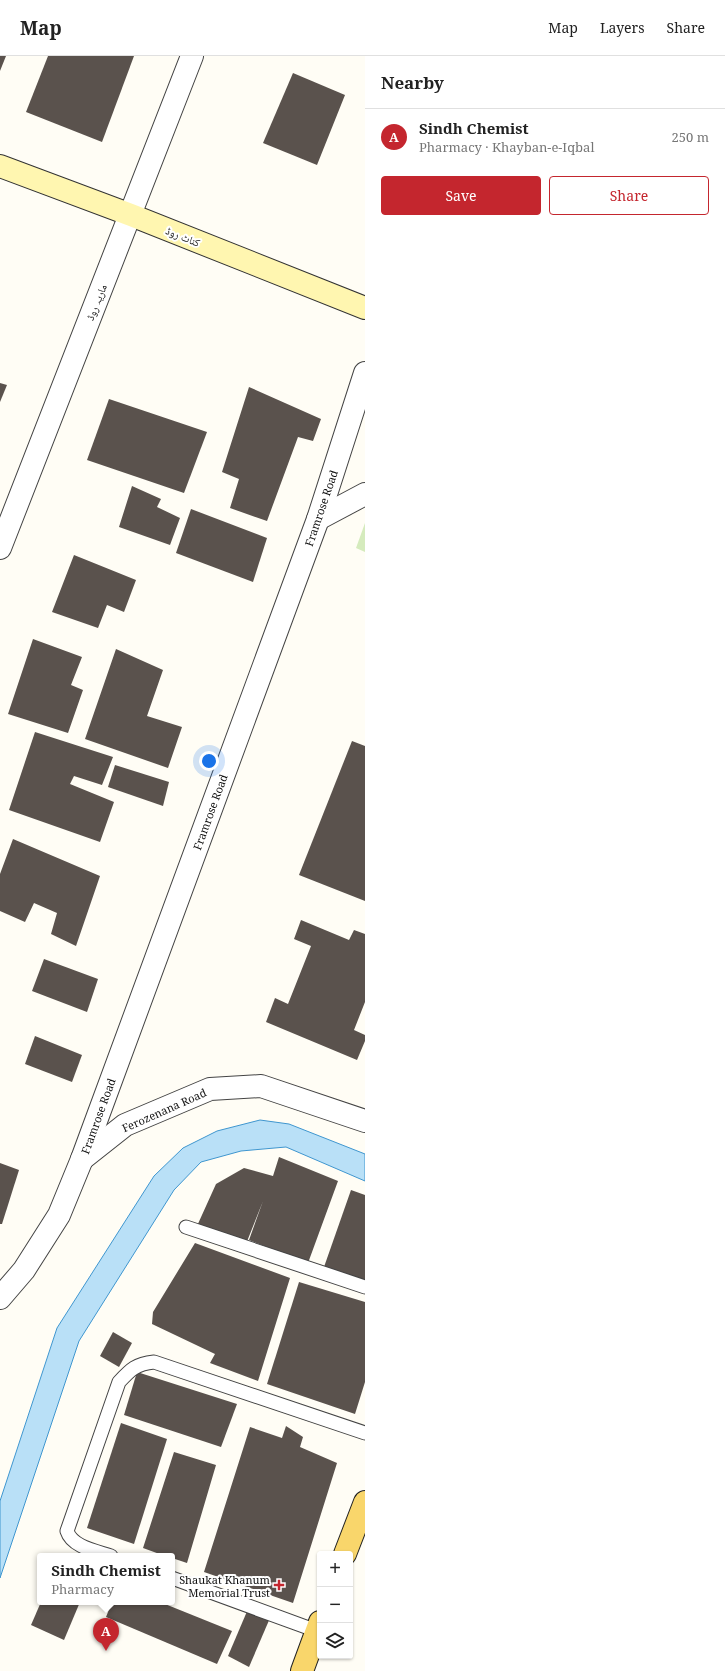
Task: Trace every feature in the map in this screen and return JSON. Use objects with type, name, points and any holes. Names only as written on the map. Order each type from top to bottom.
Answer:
[{"type":"main road","points":[[346,1551],[365,1502]]},
{"type":"main road","points":[[302,1671],[317,1629]]},
{"type":"street","name":"ماریہ روڈ","points":[[0,548],[192,56]]},
{"type":"street","name":"کناٹ روڈ","points":[[0,166],[131,215],[365,308]]},
{"type":"street","name":"Framrose Road","points":[[82,1159],[318,519],[365,373]]},
{"type":"street","points":[[318,519],[365,494]]},
{"type":"street","name":"Ferozenana Road","points":[[0,1298],[24,1270],[59,1215],[82,1159],[125,1125],[210,1089],[261,1086],[365,1122]]},
{"type":"lane","points":[[186,1227],[365,1287]]},
{"type":"lane","points":[[103,1553],[75,1543],[69,1537],[67,1531],[119,1382],[129,1371],[141,1363],[154,1362],[365,1433]]},
{"type":"lane","points":[[175,1579],[317,1626]]},
{"type":"green space","points":[[365,523],[365,552],[356,548]]},
{"type":"water","points":[[260,1120],[289,1124],[365,1154],[365,1181],[286,1147],[241,1151],[201,1162],[174,1190],[79,1341],[0,1578],[0,1501],[57,1328],[154,1176],[183,1148],[217,1131]]},
{"type":"building","points":[[0,56],[6,56],[0,71]]},
{"type":"building","points":[[48,56],[134,56],[102,142],[26,112]]},
{"type":"building","points":[[293,73],[345,95],[317,165],[263,143]]},
{"type":"building","points":[[0,383],[7,385],[0,402]]},
{"type":"building","points":[[249,387],[321,419],[313,441],[298,437],[267,521],[230,508],[239,479],[222,472]]},
{"type":"building","points":[[109,399],[207,432],[184,493],[87,460]]},
{"type":"building","points":[[132,486],[161,499],[157,507],[180,518],[170,545],[119,527]]},
{"type":"building","points":[[191,509],[267,538],[253,582],[176,553]]},
{"type":"building","points":[[74,555],[136,580],[124,612],[107,605],[98,628],[52,612]]},
{"type":"building","points":[[33,639],[82,657],[71,685],[83,690],[68,733],[8,714]]},
{"type":"building","points":[[116,649],[163,670],[147,716],[182,727],[168,768],[85,739]]},
{"type":"building","points":[[35,732],[113,757],[102,785],[74,776],[70,784],[114,802],[100,842],[9,810]]},
{"type":"building","points":[[352,741],[365,746],[365,901],[299,875]]},
{"type":"building","points":[[115,765],[169,782],[163,806],[108,787]]},
{"type":"building","points":[[13,839],[100,876],[76,946],[51,934],[57,913],[34,903],[25,922],[0,911],[0,874]]},
{"type":"building","points":[[301,920],[349,940],[354,930],[365,934],[365,1002],[354,1030],[365,1035],[365,1041],[357,1060],[266,1022],[275,998],[288,1004],[311,946],[294,939]]},
{"type":"building","points":[[44,959],[98,979],[87,1012],[32,991]]},
{"type":"building","points":[[35,1036],[82,1055],[72,1082],[25,1064]]},
{"type":"building","points":[[279,1157],[338,1181],[308,1263],[249,1240],[263,1201],[246,1244],[197,1226],[216,1184],[244,1168],[273,1176]]},
{"type":"building","points":[[0,1163],[19,1170],[2,1224],[0,1224]]},
{"type":"building","points":[[351,1190],[365,1195],[365,1283],[324,1267]]},
{"type":"building","points":[[195,1243],[290,1278],[258,1381],[210,1363],[215,1354],[152,1324],[153,1312]]},
{"type":"building","points":[[299,1282],[365,1302],[365,1382],[355,1414],[267,1384]]},
{"type":"building","points":[[113,1332],[132,1343],[119,1367],[100,1356]]},
{"type":"building","points":[[137,1372],[237,1404],[221,1447],[124,1415]]},
{"type":"building","points":[[121,1423],[167,1439],[134,1544],[87,1528]]},
{"type":"building","points":[[286,1426],[303,1437],[300,1447],[337,1463],[293,1603],[204,1572],[250,1427],[282,1438]]},
{"type":"building","points":[[174,1452],[216,1465],[187,1563],[175,1559],[175,1553],[157,1553],[143,1548]]},
{"type":"building","points":[[40,1605],[79,1605],[64,1640],[31,1625]]},
{"type":"building","points":[[111,1605],[167,1605],[232,1631],[217,1664],[106,1617]]},
{"type":"building","points":[[248,1609],[270,1618],[249,1667],[228,1656]]},
{"type":"place","name":"Shaukat Khanum Memorial Trust","points":[[279,1585]]},
{"type":"place","name":"Sindh Chemist","points":[[106,1651]]}]
